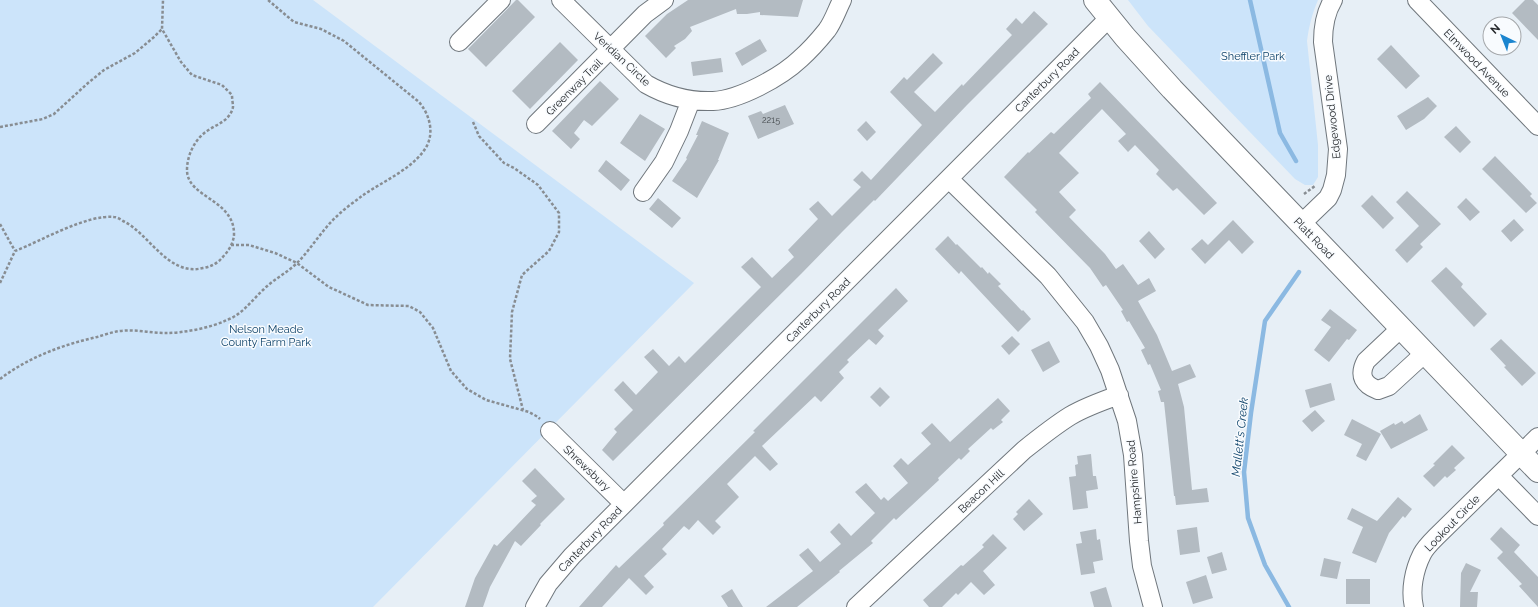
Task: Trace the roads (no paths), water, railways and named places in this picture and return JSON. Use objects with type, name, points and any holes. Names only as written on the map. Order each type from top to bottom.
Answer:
[{"type":"main road","name":"Platt Road","points":[[1095,0],[1162,78],[1538,470]]},
{"type":"street","points":[[459,42],[501,0]]},
{"type":"street","name":"Veridian Circle","points":[[561,0],[646,84],[674,97],[691,100],[714,101],[743,94],[771,80],[800,60],[828,29],[842,0]]},
{"type":"street","name":"Greenway Trail","points":[[536,124],[645,14],[664,0]]},
{"type":"street","name":"Edgewood Drive","points":[[1301,224],[1328,198],[1336,175],[1338,149],[1323,42],[1323,25],[1328,8],[1333,0]]},
{"type":"street","name":"Elmwood Avenue","points":[[1417,0],[1538,126]]},
{"type":"street","name":"Canterbury Road","points":[[535,607],[548,584],[572,556],[1109,18]]},
{"type":"street","points":[[643,192],[664,162],[679,131],[691,100]]},
{"type":"street","name":"Hampshire Road","points":[[949,179],[1048,276],[1085,322],[1099,346],[1119,395],[1133,455],[1142,566],[1152,607]]},
{"type":"street","points":[[1401,328],[1366,361],[1362,367],[1362,374],[1366,384],[1378,390],[1389,386],[1425,353]]},
{"type":"street","name":"Beacon Hill","points":[[856,607],[1024,450],[1040,437],[1070,416],[1097,403],[1119,395]]},
{"type":"street","name":"Shrewsbury","points":[[550,432],[624,504]]},
{"type":"street","name":"Lookout Circle","points":[[1414,607],[1412,600],[1414,573],[1423,553],[1436,537],[1538,437]]},
{"type":"street","points":[[1499,476],[1538,516]]},
{"type":"waterway","name":"Mallett's Creek","points":[[1250,0],[1280,133],[1296,161]]},
{"type":"waterway","name":"Mallett's Creek","points":[[1289,607],[1265,565],[1248,518],[1244,472],[1265,321],[1299,272]]},
{"type":"park label","name":"Sheffler Park","points":[[1253,56]]},
{"type":"park label","name":"Nelson Meade County Farm Park","points":[[266,335]]}]
